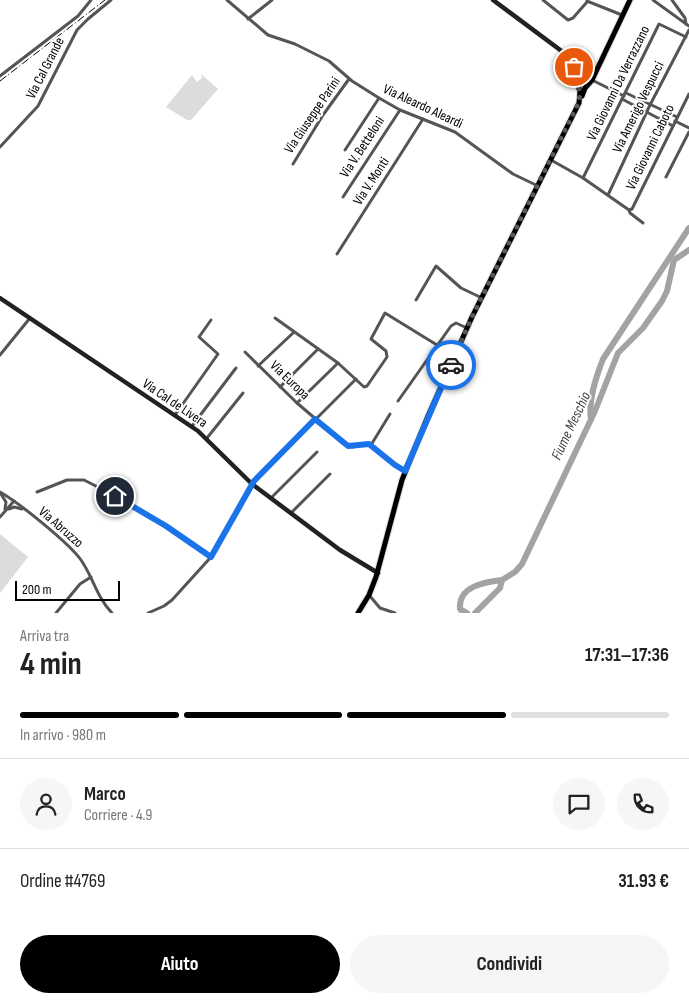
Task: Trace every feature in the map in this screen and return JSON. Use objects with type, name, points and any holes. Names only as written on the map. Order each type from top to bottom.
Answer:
[{"type":"main road","points":[[358,613],[369,595],[378,573],[391,515],[405,471],[467,328],[588,85],[593,79],[601,58],[630,0]]},
{"type":"main road","points":[[580,101],[580,91],[574,78],[575,72],[601,58]]},
{"type":"main road","points":[[585,67],[592,72],[593,79]]},
{"type":"main road","points":[[578,84],[582,86],[588,85]]},
{"type":"street","points":[[0,76],[78,16],[91,0]]},
{"type":"street","name":"Via Cal Grande","points":[[0,148],[38,106],[77,30],[111,0]]},
{"type":"street","points":[[227,0],[248,19],[272,0]]},
{"type":"street","points":[[493,0],[585,67]]},
{"type":"street","points":[[543,0],[568,20],[573,18],[587,1],[622,15]]},
{"type":"street","points":[[653,0],[688,25]]},
{"type":"street","points":[[672,0],[688,25]]},
{"type":"street","name":"Via Aleardo Aleardi","points":[[248,19],[268,35],[295,44],[329,61],[349,79],[400,110],[458,133],[513,174],[538,186]]},
{"type":"street","name":"Via Giovanni Da Verrazzano","points":[[583,178],[659,24],[686,37]]},
{"type":"street","name":"Via Amerigo Vespucci","points":[[608,195],[650,105],[689,30]]},
{"type":"street","points":[[565,53],[575,72]]},
{"type":"street","name":"Via Giuseppe Parini","points":[[293,164],[323,115],[349,79]]},
{"type":"street","points":[[593,79],[673,126]]},
{"type":"street","name":"Via Giovanni Caboto","points":[[631,210],[689,94]]},
{"type":"street","points":[[624,96],[650,105],[689,128]]},
{"type":"street","points":[[345,150],[379,98]]},
{"type":"street","name":"Via V. Betteloni","points":[[343,197],[400,110]]},
{"type":"street","name":"Via V. Monti","points":[[337,254],[423,120]]},
{"type":"street","points":[[666,177],[689,132]]},
{"type":"street","points":[[551,160],[583,178],[631,210],[630,213],[634,218],[643,223]]},
{"type":"street","points":[[416,300],[436,266],[461,288],[482,298]]},
{"type":"street","name":"Via Cal de Livera","points":[[0,298],[192,426],[207,438],[252,484],[340,550],[378,573]]},
{"type":"street","points":[[275,318],[338,363],[364,387],[367,386],[387,357],[386,351],[371,339],[385,313],[437,345]]},
{"type":"street","points":[[0,355],[30,318]]},
{"type":"street","points":[[175,415],[218,354],[199,337],[211,320]]},
{"type":"street","points":[[398,401],[452,324],[456,323],[467,328]]},
{"type":"street","points":[[258,366],[294,333]]},
{"type":"street","points":[[280,387],[318,349]]},
{"type":"street","name":"Via Europa","points":[[245,352],[297,403],[348,446],[371,445]]},
{"type":"street","points":[[297,403],[338,363]]},
{"type":"street","points":[[192,426],[236,368]]},
{"type":"street","points":[[148,613],[172,600],[211,557],[252,484],[356,379]]},
{"type":"street","points":[[207,438],[243,393]]},
{"type":"street","points":[[390,414],[371,445],[405,471]]},
{"type":"street","points":[[271,498],[316,452]]},
{"type":"street","points":[[291,513],[330,474]]},
{"type":"street","points":[[37,492],[66,480],[84,480],[131,504],[211,557]]},
{"type":"street","points":[[0,493],[6,502],[4,512]]},
{"type":"street","name":"Via Abruzzo","points":[[0,493],[14,501],[72,549],[91,577],[103,603],[112,613]]},
{"type":"street","points":[[0,517],[14,501]]},
{"type":"street","points":[[4,512],[14,507],[23,509]]},
{"type":"street","points":[[56,613],[80,584],[91,577]]},
{"type":"street","points":[[369,595],[380,608],[386,612],[396,613]]},
{"type":"shaded area","points":[[201,74],[218,89],[191,120],[187,120],[166,107],[192,75],[197,82],[202,78]]},
{"type":"shaded area","points":[[0,534],[28,557],[0,593]]},
{"type":"waterway","points":[[591,419],[592,396],[603,359],[689,228]]},
{"type":"waterway","name":"Fiume Meschio","points":[[475,613],[500,588],[502,580],[515,572],[522,564],[595,411],[618,353],[643,328],[662,301],[667,291],[674,260],[689,250]]},
{"type":"waterway","points":[[467,613],[460,609],[463,595],[468,590],[481,584],[502,580]]},
{"type":"waterway","points":[[459,613],[460,609]]},
{"type":"railway","points":[[0,81],[105,0]]},
{"type":"way so far","points":[[451,365],[472,317],[579,102],[580,91],[574,78],[574,67]]},
{"type":"route","points":[[115,496],[166,526],[201,552],[211,557],[254,481],[315,419],[348,446],[369,444],[405,471],[451,365]]}]
